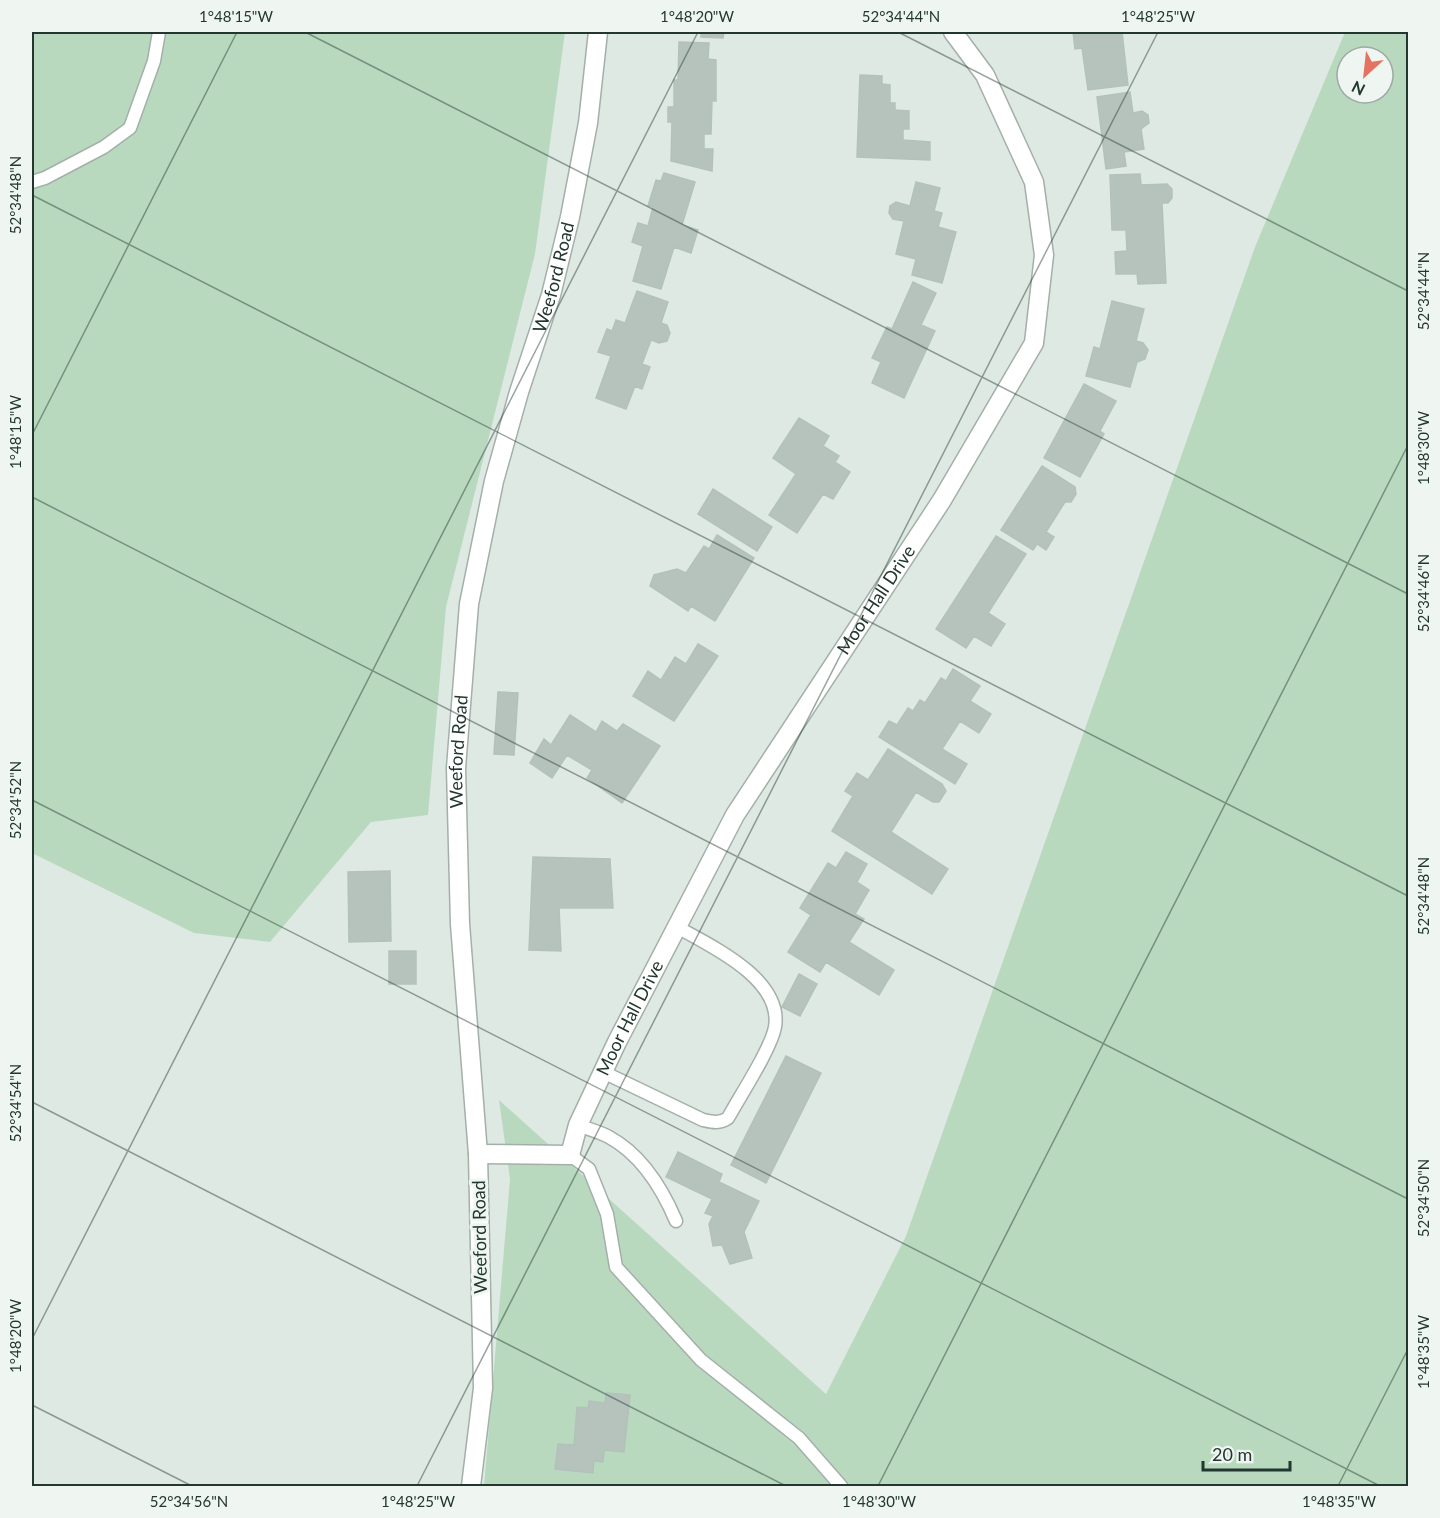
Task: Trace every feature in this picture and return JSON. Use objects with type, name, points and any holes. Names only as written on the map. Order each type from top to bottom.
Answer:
[{"type":"street","name":"Weeford Road","points":[[471,1486],[483,1388],[478,1154],[460,924],[456,768],[469,604],[494,481],[519,393],[551,295],[570,217],[588,123],[598,32]]},
{"type":"street","name":"Moor Hall Drive","points":[[570,1155],[578,1125],[603,1072],[735,815],[942,500],[1034,343],[1044,255],[1034,182],[985,75],[953,32]]},
{"type":"street","points":[[478,1154],[570,1155]]},
{"type":"lane","points":[[32,182],[45,178],[104,147],[130,128],[154,60],[159,32]]},
{"type":"lane","points":[[603,1072],[703,1120],[714,1123],[728,1118],[769,1044],[774,1028],[774,1010],[772,1003],[751,974],[735,960],[677,927]]},
{"type":"lane","points":[[578,1125],[609,1137],[638,1158],[667,1200],[676,1221]]},
{"type":"lane","points":[[570,1155],[589,1169],[607,1214],[616,1267],[701,1360],[799,1438],[841,1486]]},
{"type":"green space","points":[[32,32],[565,32],[535,254],[446,607],[428,815],[371,822],[270,942],[194,933],[32,853]]},
{"type":"green space","points":[[1345,32],[1408,32],[1408,1486],[484,1486],[510,1179],[499,1100],[826,1394],[906,1236],[1255,247],[1335,56],[1335,105],[1395,105],[1395,45],[1340,45]]},
{"type":"building","points":[[701,32],[724,32],[723,38],[701,37]]},
{"type":"building","points":[[1073,32],[1122,32],[1128,85],[1088,90],[1082,48],[1075,49]]},
{"type":"building","points":[[679,42],[709,43],[708,59],[716,60],[716,101],[712,101],[711,134],[704,134],[704,149],[713,149],[712,171],[671,161],[672,122],[668,122],[668,107],[674,107],[674,80],[678,80]]},
{"type":"building","points":[[860,75],[882,76],[882,84],[890,85],[890,103],[895,103],[895,110],[909,111],[909,129],[903,129],[903,140],[930,142],[930,160],[857,157]]},
{"type":"building","points":[[1130,92],[1133,113],[1142,111],[1148,115],[1149,123],[1141,129],[1144,149],[1124,152],[1126,166],[1106,169],[1097,97]]},
{"type":"building","points":[[664,173],[695,182],[682,225],[698,230],[691,253],[674,247],[661,289],[633,281],[643,246],[632,242],[638,223],[648,226],[653,207],[648,206],[656,180],[661,181]]},
{"type":"building","points":[[1140,174],[1141,185],[1167,184],[1172,189],[1172,198],[1168,203],[1162,203],[1166,283],[1138,284],[1137,274],[1116,274],[1115,252],[1127,251],[1126,230],[1112,230],[1110,175]]},
{"type":"building","points":[[916,182],[940,188],[934,211],[942,213],[938,227],[956,232],[942,283],[912,275],[916,259],[896,254],[904,221],[893,219],[889,213],[890,206],[896,202],[910,206]]},
{"type":"building","points":[[913,282],[936,293],[921,325],[935,331],[904,398],[872,383],[881,362],[872,358],[887,327],[892,329]]},
{"type":"building","points":[[637,291],[668,302],[661,323],[667,325],[670,333],[667,341],[659,343],[651,340],[642,364],[650,367],[642,389],[635,386],[626,409],[596,398],[611,356],[598,352],[607,329],[612,331],[616,320],[625,323]]},
{"type":"building","points":[[1112,301],[1144,309],[1136,341],[1143,343],[1148,350],[1145,359],[1137,362],[1130,387],[1086,376],[1094,347],[1100,349]]},
{"type":"building","points":[[1084,384],[1116,401],[1100,431],[1104,434],[1080,477],[1044,458]]},
{"type":"building","points":[[799,418],[829,436],[823,446],[839,456],[835,462],[850,472],[833,499],[823,494],[797,533],[769,515],[796,474],[773,458]]},
{"type":"building","points":[[1042,466],[1075,487],[1076,494],[1071,502],[1065,502],[1046,532],[1054,537],[1046,550],[1037,544],[1033,550],[1001,530]]},
{"type":"building","points":[[713,489],[772,527],[757,551],[698,514]]},
{"type":"building","points":[[717,535],[754,558],[715,621],[691,606],[688,611],[650,586],[654,575],[677,569],[686,573],[704,546],[709,549]]},
{"type":"building","points":[[996,536],[1026,554],[988,613],[1005,624],[991,646],[974,636],[966,648],[936,629]]},
{"type":"building","points":[[698,644],[718,656],[674,721],[633,696],[648,671],[661,680],[675,657],[686,664]]},
{"type":"building","points":[[953,669],[980,686],[970,701],[991,714],[979,733],[960,721],[942,749],[967,764],[955,784],[879,737],[889,721],[897,725],[908,708],[913,711],[920,700],[925,703],[941,678],[946,681]]},
{"type":"building","points":[[498,692],[518,693],[514,755],[494,754]]},
{"type":"building","points":[[570,715],[596,732],[602,721],[617,731],[623,724],[660,746],[622,803],[587,778],[592,770],[567,755],[552,778],[530,763],[544,739],[551,745]]},
{"type":"building","points":[[888,749],[942,784],[946,791],[939,802],[933,802],[916,792],[891,832],[948,869],[932,894],[832,831],[853,796],[845,791],[857,773],[868,780]]},
{"type":"building","points":[[846,852],[867,864],[857,882],[869,890],[855,914],[864,919],[849,942],[894,970],[879,995],[826,962],[820,972],[788,952],[811,915],[800,908],[828,863],[836,868]]},
{"type":"building","points":[[533,857],[610,859],[613,908],[559,908],[561,951],[529,950]]},
{"type":"building","points":[[390,871],[391,941],[349,942],[348,872]]},
{"type":"building","points":[[389,951],[416,951],[416,984],[389,984]]},
{"type":"building","points":[[799,974],[817,984],[800,1016],[782,1007]]},
{"type":"building","points":[[786,1056],[821,1073],[766,1183],[731,1165]]},
{"type":"building","points":[[678,1152],[722,1174],[719,1182],[759,1201],[744,1232],[752,1258],[730,1264],[722,1245],[713,1246],[709,1224],[713,1216],[705,1213],[712,1199],[666,1177]]},
{"type":"building","points":[[606,1393],[630,1395],[624,1452],[604,1450],[603,1462],[594,1461],[593,1473],[555,1469],[558,1444],[574,1445],[577,1407],[588,1408],[589,1401],[605,1403]]}]
